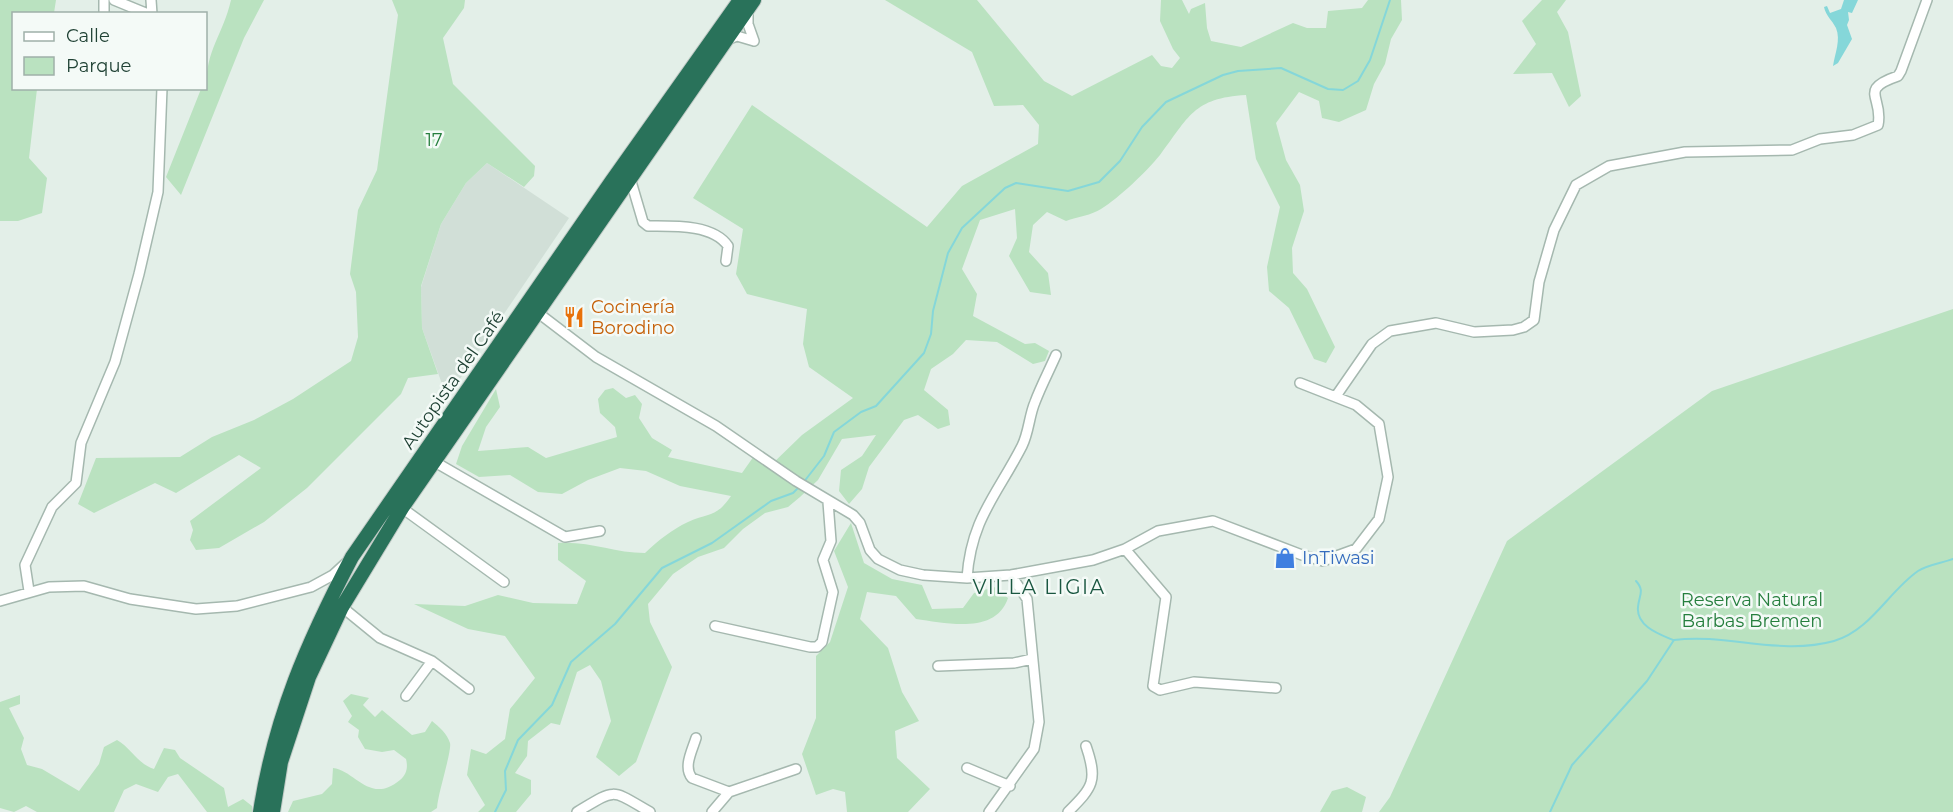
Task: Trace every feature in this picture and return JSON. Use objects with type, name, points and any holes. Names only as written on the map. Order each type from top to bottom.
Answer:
[{"type":"highway","name":"Autopista del Café","points":[[273,812],[281,762],[309,677],[342,607],[402,508],[726,40],[747,3]]},
{"type":"highway","name":"Autopista del Café","points":[[260,812],[267,768],[286,699],[318,623],[352,557],[611,182],[747,3]]},
{"type":"street","points":[[114,0],[143,12]]},
{"type":"street","points":[[1336,396],[1372,344],[1390,331],[1436,323],[1474,332],[1513,330],[1524,327],[1534,320],[1539,282],[1554,230],[1576,184],[1609,166],[1685,152],[1792,150],[1820,139],[1854,135],[1878,125],[1880,119],[1875,92],[1882,80],[1898,76],[1901,71],[1926,0]]},
{"type":"street","points":[[726,40],[742,36],[754,40],[748,24],[747,3]]},
{"type":"street","points":[[29,591],[25,565],[52,507],[76,483],[81,443],[115,362],[139,274],[158,192],[162,90]]},
{"type":"street","points":[[630,178],[643,222],[648,226],[712,232],[722,237],[728,246],[726,261]]},
{"type":"street","points":[[537,312],[596,357],[716,426],[828,502],[853,515],[860,522],[870,550],[878,559],[912,573],[967,578],[1011,575],[1093,560],[1125,549],[1158,531],[1213,521],[1323,561],[1356,549],[1379,519],[1388,477],[1379,424],[1356,405],[1300,383]]},
{"type":"street","points":[[967,578],[969,554],[982,512],[1021,447],[1029,429],[1034,404],[1056,355]]},
{"type":"street","points":[[435,462],[565,537],[600,531]]},
{"type":"street","points":[[715,626],[810,647],[817,647],[822,642],[833,592],[823,560],[831,541],[828,502]]},
{"type":"street","points":[[402,508],[504,582]]},
{"type":"street","points":[[1125,549],[1166,597],[1153,687],[1160,690],[1194,682],[1276,687]]},
{"type":"street","points":[[0,601],[49,587],[84,586],[130,599],[196,609],[237,606],[310,587],[333,575],[352,557]]},
{"type":"street","points":[[992,811],[1034,749],[1039,722],[1027,599],[1011,575]]},
{"type":"street","points":[[342,607],[387,642],[432,661],[469,689]]},
{"type":"street","points":[[938,666],[1014,663],[1032,658]]},
{"type":"street","points":[[406,696],[432,661]]},
{"type":"street","points":[[696,738],[688,764],[688,773],[693,778],[729,792]]},
{"type":"street","points":[[1068,812],[1087,793],[1093,782],[1093,766],[1086,746]]},
{"type":"street","points":[[967,768],[1010,786]]},
{"type":"street","points":[[712,812],[729,792],[796,769]]},
{"type":"street","points":[[577,812],[607,794],[617,793],[650,812]]},
{"type":"shaded area","points":[[487,163],[569,218],[447,398],[422,328],[421,287],[441,224],[466,183]]},
{"type":"green space","points":[[0,0],[56,0],[54,12],[12,12],[12,90],[37,90],[29,158],[47,178],[42,213],[18,221],[0,221]]},
{"type":"green space","points":[[231,0],[264,0],[244,38],[181,195],[166,177],[201,90],[207,90],[209,63]]},
{"type":"green space","name":"17","points":[[392,0],[465,0],[464,8],[443,38],[453,84],[535,166],[534,176],[524,187],[487,163],[466,183],[441,224],[421,286],[422,328],[438,374],[408,378],[401,394],[307,488],[264,522],[219,548],[196,550],[190,540],[193,530],[190,521],[261,468],[239,455],[176,493],[155,483],[94,513],[78,504],[96,458],[180,457],[212,437],[254,420],[293,399],[351,361],[358,337],[356,292],[350,274],[358,210],[377,170],[398,15]]},
{"type":"green space","points":[[885,0],[977,0],[1044,81],[1072,96],[1152,55],[1161,66],[1172,68],[1180,58],[1173,49],[1160,21],[1161,0],[1182,0],[1189,14],[1191,9],[1205,3],[1207,28],[1211,41],[1241,47],[1293,23],[1307,28],[1326,28],[1328,11],[1362,8],[1368,0],[1401,0],[1402,20],[1391,39],[1385,64],[1374,84],[1366,110],[1339,122],[1322,118],[1319,101],[1299,92],[1276,123],[1286,160],[1300,185],[1304,211],[1292,248],[1293,273],[1307,289],[1335,347],[1326,363],[1314,359],[1289,308],[1269,291],[1267,267],[1280,207],[1256,159],[1246,95],[1214,100],[1194,112],[1148,169],[1101,209],[1066,221],[1047,212],[1033,225],[1029,252],[1048,273],[1051,295],[1030,292],[1009,256],[1017,238],[1015,209],[980,220],[962,269],[977,294],[973,316],[1025,344],[1035,343],[1049,351],[1045,361],[1033,364],[997,342],[966,340],[953,354],[931,369],[924,390],[948,410],[950,425],[938,429],[918,415],[904,420],[869,467],[862,489],[849,504],[839,491],[841,470],[862,456],[876,435],[842,439],[818,480],[800,497],[788,507],[765,513],[743,529],[724,548],[698,557],[673,574],[648,604],[650,622],[672,667],[636,762],[619,776],[596,757],[611,721],[601,681],[590,665],[577,672],[560,725],[551,723],[528,741],[527,756],[515,773],[531,780],[531,794],[516,812],[478,812],[485,805],[467,775],[471,749],[486,754],[505,739],[510,709],[535,678],[505,636],[468,629],[414,604],[465,606],[498,595],[533,603],[577,604],[586,581],[558,560],[558,543],[645,553],[676,528],[717,511],[731,496],[680,486],[646,471],[620,468],[588,480],[562,494],[538,492],[510,475],[479,477],[456,464],[462,446],[496,389],[500,407],[486,427],[478,451],[528,447],[546,458],[617,437],[615,427],[600,413],[598,399],[605,390],[613,388],[626,398],[635,395],[642,404],[639,418],[652,438],[672,450],[668,457],[742,473],[754,456],[768,468],[802,435],[853,398],[809,367],[803,344],[807,309],[747,294],[736,274],[743,229],[693,198],[752,105],[927,227],[962,186],[1038,144],[1039,125],[1023,105],[994,106],[972,52]]},
{"type":"green space","points":[[1542,0],[1566,0],[1557,12],[1568,32],[1581,96],[1569,107],[1552,73],[1513,74],[1536,44],[1522,21]]},
{"type":"green space","name":"Reserva Natural Barbas Bremen","points":[[1953,309],[1953,812],[1379,812],[1390,797],[1507,541],[1712,391]]},
{"type":"green space","points":[[851,523],[864,563],[892,579],[922,585],[932,609],[963,608],[974,593],[994,587],[1008,598],[1002,610],[993,617],[982,622],[955,624],[916,619],[896,596],[867,592],[860,619],[888,648],[902,692],[919,721],[895,731],[897,758],[930,789],[908,812],[847,812],[845,792],[833,789],[816,795],[802,754],[816,718],[816,656],[830,642],[848,587],[834,551]]},
{"type":"green space","points":[[351,694],[369,698],[363,705],[375,717],[382,710],[412,735],[425,732],[432,721],[445,733],[450,747],[437,808],[431,812],[288,812],[293,801],[322,794],[332,784],[333,768],[341,770],[372,788],[380,789],[389,787],[406,773],[406,759],[394,750],[382,752],[365,749],[358,737],[359,730],[348,722],[352,716],[343,701]]},
{"type":"green space","points":[[20,695],[20,704],[9,708],[24,738],[21,749],[27,765],[42,769],[79,791],[99,764],[104,747],[117,740],[148,767],[154,769],[164,748],[175,750],[180,758],[224,788],[228,807],[243,799],[252,806],[252,812],[207,812],[178,774],[168,777],[158,792],[136,784],[124,790],[114,812],[37,812],[26,806],[14,812],[0,808],[0,702]]},
{"type":"green space","points":[[1347,787],[1366,797],[1362,812],[1320,812],[1332,791]]},
{"type":"water","points":[[1844,0],[1858,0],[1852,13],[1848,12],[1847,25],[1852,39],[1838,63],[1833,66],[1838,42],[1837,33],[1824,7],[1827,6],[1830,13],[1841,9]]},
{"type":"waterway","points":[[803,483],[824,456],[834,432],[861,412],[876,406],[924,353],[931,334],[933,311],[948,253],[962,228],[1005,188],[1016,183],[1068,191],[1099,182],[1120,161],[1142,127],[1166,102],[1223,75],[1238,71],[1281,68],[1328,89],[1343,90],[1358,81],[1370,60],[1390,0]]},
{"type":"waterway","points":[[495,812],[506,790],[505,771],[518,740],[552,705],[571,662],[615,624],[662,568],[712,543],[771,501],[793,493],[799,487]]},
{"type":"waterway","points":[[1550,812],[1572,765],[1647,681],[1674,640],[1714,639],[1794,646],[1834,641],[1847,636],[1869,620],[1918,571],[1953,559]]},
{"type":"waterway","points":[[1636,581],[1641,590],[1638,607],[1641,619],[1650,628],[1673,640]]},
{"type":"place","name":"Cocinería Borodino","points":[[574,317]]},
{"type":"place","name":"InTiwasi","points":[[1285,558]]},
{"type":"district","name":"VILLA LIGIA","points":[[1039,587]]}]
